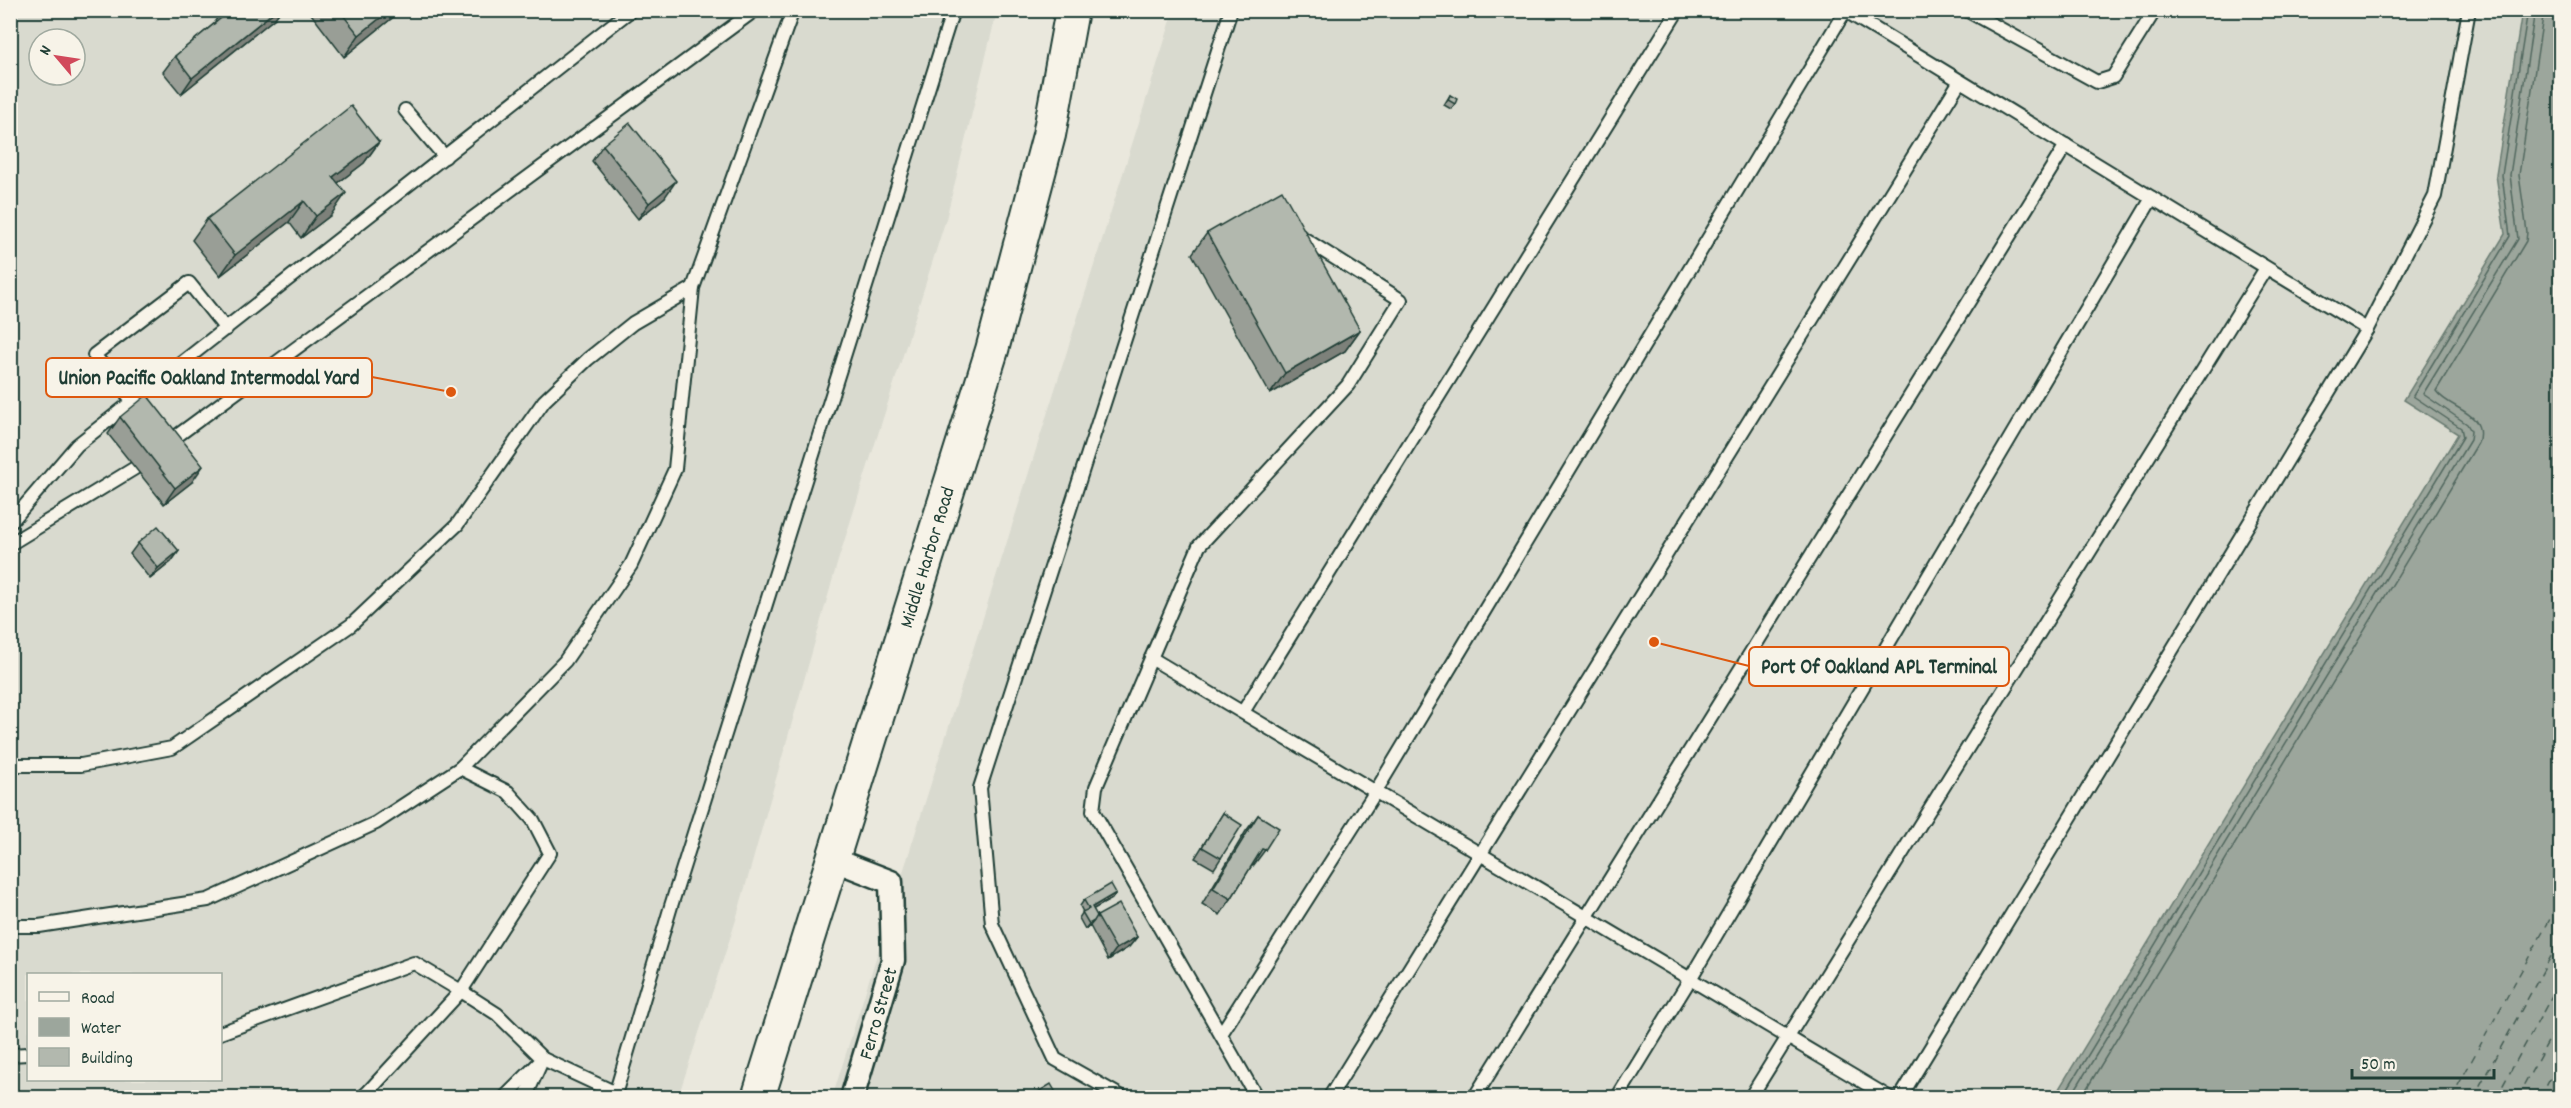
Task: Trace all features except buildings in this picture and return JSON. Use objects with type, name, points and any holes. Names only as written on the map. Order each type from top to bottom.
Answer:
[{"type":"main road","name":"Middle Harbor Road","points":[[758,1098],[992,350],[1049,135],[1072,10]]},
{"type":"street","name":"Ferro Street","points":[[832,859],[891,882],[893,960],[852,1098]]},
{"type":"lane","points":[[10,523],[77,445],[631,10]]},
{"type":"lane","points":[[163,446],[755,10]]},
{"type":"lane","points":[[10,926],[39,926],[208,900],[376,823],[460,768],[565,661],[631,566],[675,469],[693,288],[793,10]]},
{"type":"lane","points":[[222,1032],[414,963],[496,1014],[543,1059],[615,1096],[671,906],[953,10]]},
{"type":"lane","points":[[1124,1098],[1055,1059],[1006,955],[992,924],[980,788],[1231,10]]},
{"type":"lane","points":[[1243,712],[1678,10]]},
{"type":"lane","points":[[1968,11],[2097,82],[2113,77],[2155,10]]},
{"type":"lane","points":[[1900,1098],[2367,329],[2435,196],[2469,10]]},
{"type":"lane","points":[[1221,1034],[1376,791],[1845,11],[2367,329]]},
{"type":"lane","points":[[1329,1098],[1960,81]]},
{"type":"lane","points":[[405,110],[445,157]]},
{"type":"lane","points":[[1474,1098],[2066,146]]},
{"type":"lane","points":[[1617,1098],[1690,979],[2152,198]]},
{"type":"lane","points":[[1257,1098],[1093,811],[1096,787],[1199,546],[1348,385],[1401,300],[1303,238]]},
{"type":"lane","points":[[1750,1098],[2266,268]]},
{"type":"lane","points":[[133,401],[94,355],[189,283],[226,328]]},
{"type":"lane","points":[[10,765],[81,765],[172,748],[351,625],[457,525],[544,401],[588,359],[633,323],[693,288]]},
{"type":"lane","points":[[10,544],[135,468]]},
{"type":"lane","points":[[1151,658],[1890,1098]]},
{"type":"lane","points":[[361,1098],[461,991],[550,852],[533,820],[508,792],[460,768]]},
{"type":"lane","points":[[10,1055],[27,1054]]},
{"type":"lane","points":[[504,1098],[543,1059]]},
{"type":"lane","points":[[525,1098],[543,1059]]},
{"type":"shaded area","points":[[10,11],[997,11],[946,219],[837,564],[735,923],[678,1097],[11,1097]]},
{"type":"shaded area","points":[[1174,11],[2522,11],[2496,175],[2505,234],[2404,399],[2458,434],[2054,1097],[832,1098]]},
{"type":"water","points":[[2522,11],[2560,11],[2560,1097],[2054,1097],[2458,434],[2404,400],[2505,234],[2496,175]]},
{"type":"ferry route","points":[[2451,1098],[2560,901]]},
{"type":"ferry route","points":[[2473,1098],[2560,940]]},
{"type":"ferry route","points":[[2496,1098],[2560,981]]},
{"type":"ferry route","points":[[2517,1098],[2560,1020]]},
{"type":"ferry route","points":[[2540,1098],[2560,1060]]},
{"type":"place","name":"Union Pacific Oakland Intermodal Yard","points":[[451,392]]},
{"type":"place","name":"Port Of Oakland APL Terminal","points":[[1654,642]]}]
